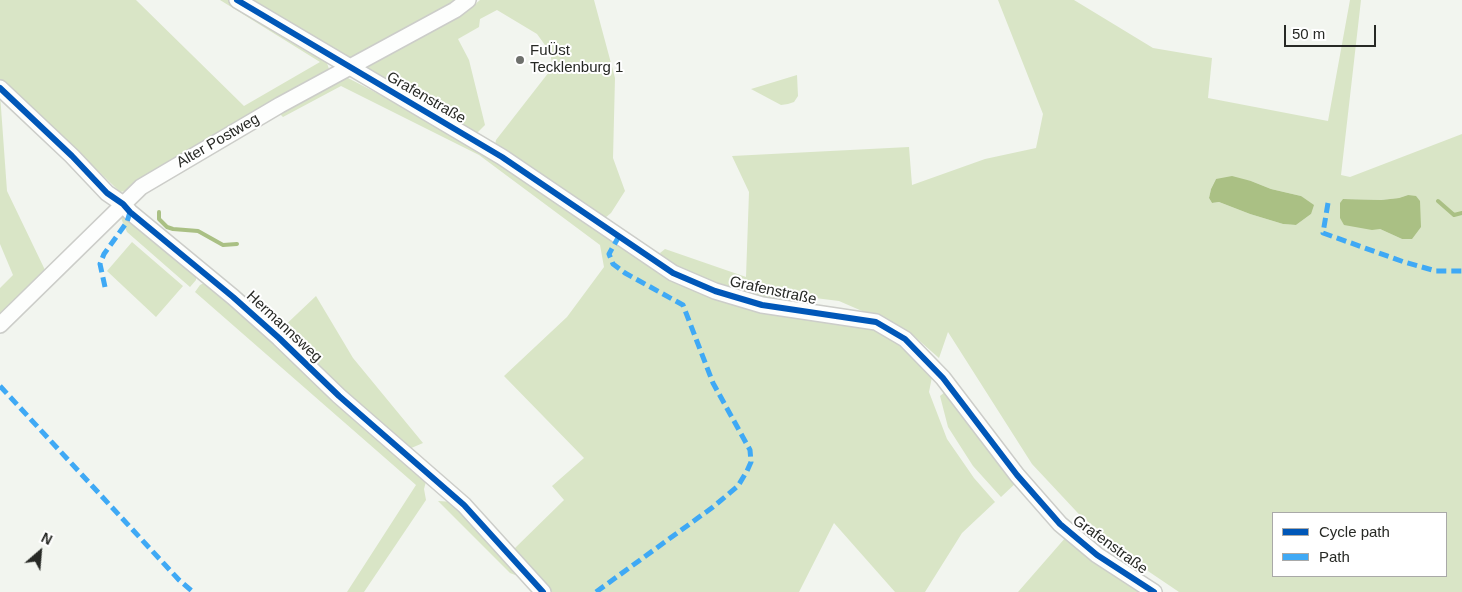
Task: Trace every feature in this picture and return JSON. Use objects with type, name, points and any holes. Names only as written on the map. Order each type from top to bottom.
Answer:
[{"type":"street","name":"Grafenstraße","points":[[237,0],[502,157],[674,273],[715,292],[762,304],[876,322],[905,339],[943,378],[1017,475],[1060,524],[1097,555],[1154,592]]},
{"type":"street","name":"Alter Postweg","points":[[0,325],[141,187],[349,67],[455,10],[468,0]]},
{"type":"street","name":"Hermannsweg","points":[[0,88],[72,156],[107,193],[123,204],[130,212],[233,297],[339,396],[464,505],[543,592]]},
{"type":"shaded area","points":[[0,0],[136,0],[244,106],[320,62],[220,0],[231,0],[326,60],[329,69],[324,76],[132,190],[120,192],[30,105],[0,79]]},
{"type":"shaded area","points":[[250,0],[457,0],[356,57],[346,57]]},
{"type":"shaded area","points":[[480,0],[594,0],[615,78],[613,158],[625,191],[611,213],[605,218],[495,145],[496,140],[549,72],[552,64],[550,52],[537,34],[497,10],[480,19],[479,27],[458,39],[469,60],[485,125],[477,133],[472,132],[366,68],[473,6]]},
{"type":"shaded area","points":[[998,0],[1074,0],[1153,48],[1212,58],[1208,98],[1328,121],[1350,0],[1361,0],[1341,175],[1350,177],[1462,134],[1462,592],[1179,592],[1105,542],[1032,464],[948,332],[939,358],[915,337],[892,324],[839,301],[807,297],[800,304],[773,300],[719,286],[663,260],[660,253],[665,249],[746,277],[749,192],[732,156],[909,147],[912,185],[985,159],[1036,148],[1043,114]],"holes":[[[1216,179],[1251,181],[1271,189],[1301,196],[1311,214],[1296,225],[1283,224],[1219,202],[1212,203],[1209,198]],[[1408,195],[1402,239],[1380,229],[1343,199],[1381,200]]]},
{"type":"shaded area","points":[[797,75],[798,96],[794,102],[788,104],[781,105],[751,89]]},
{"type":"shaded area","points":[[339,77],[348,78],[469,141],[631,253],[689,289],[729,303],[774,315],[863,326],[888,334],[933,372],[929,392],[947,439],[974,478],[995,502],[962,533],[925,592],[895,592],[834,523],[799,592],[552,592],[514,549],[564,500],[552,486],[584,458],[504,376],[567,317],[604,267],[600,245],[479,155],[341,86],[283,117],[280,114],[283,108]]},
{"type":"shaded area","points":[[0,94],[7,191],[45,270],[0,315],[0,288],[13,275],[0,244]]},
{"type":"shaded area","points":[[1232,176],[1271,189],[1301,196],[1314,205],[1311,214],[1296,225],[1283,224],[1219,202],[1212,203],[1209,198],[1216,179]]},
{"type":"shaded area","points":[[1408,195],[1416,196],[1420,201],[1421,227],[1412,239],[1402,239],[1380,229],[1372,230],[1344,225],[1340,218],[1340,203],[1343,199],[1381,200]]},
{"type":"shaded area","points":[[126,215],[196,275],[196,280],[190,287],[127,232],[120,216]]},
{"type":"shaded area","points":[[132,242],[183,286],[156,317],[107,271]]},
{"type":"shaded area","points":[[204,283],[210,285],[427,478],[424,489],[426,500],[364,592],[347,592],[416,485],[195,292]]},
{"type":"shaded area","points":[[316,296],[353,358],[423,443],[409,449],[278,332]]},
{"type":"shaded area","points":[[945,392],[1017,482],[1001,497],[973,466],[948,427],[940,396]]},
{"type":"shaded area","points":[[438,501],[454,502],[528,580],[510,573]]},
{"type":"shaded area","points":[[1066,537],[1143,592],[1018,592]]},
{"type":"waterway","points":[[1438,201],[1454,215],[1462,213]]},
{"type":"waterway","points":[[159,212],[159,219],[167,227],[198,231],[223,245],[237,244]]},
{"type":"marked path","points":[[1328,203],[1323,233],[1404,262],[1436,271],[1462,271]]},
{"type":"marked path","points":[[105,287],[100,264],[104,254],[127,222],[130,212]]},
{"type":"marked path","points":[[596,592],[713,507],[738,486],[751,462],[750,450],[713,383],[683,305],[625,273],[613,264],[609,254],[619,236]]},
{"type":"marked path","points":[[0,386],[179,580],[193,592]]},
{"type":"cycle path","points":[[237,0],[502,157],[673,273],[715,291],[762,305],[876,322],[905,339],[943,378],[1017,475],[1060,524],[1097,555],[1154,592]]},
{"type":"cycle path","points":[[0,88],[72,156],[107,193],[123,204],[130,212],[233,297],[339,396],[464,505],[543,592]]},
{"type":"place","name":"FuÜst Tecklenburg 1","points":[[520,60]]}]
